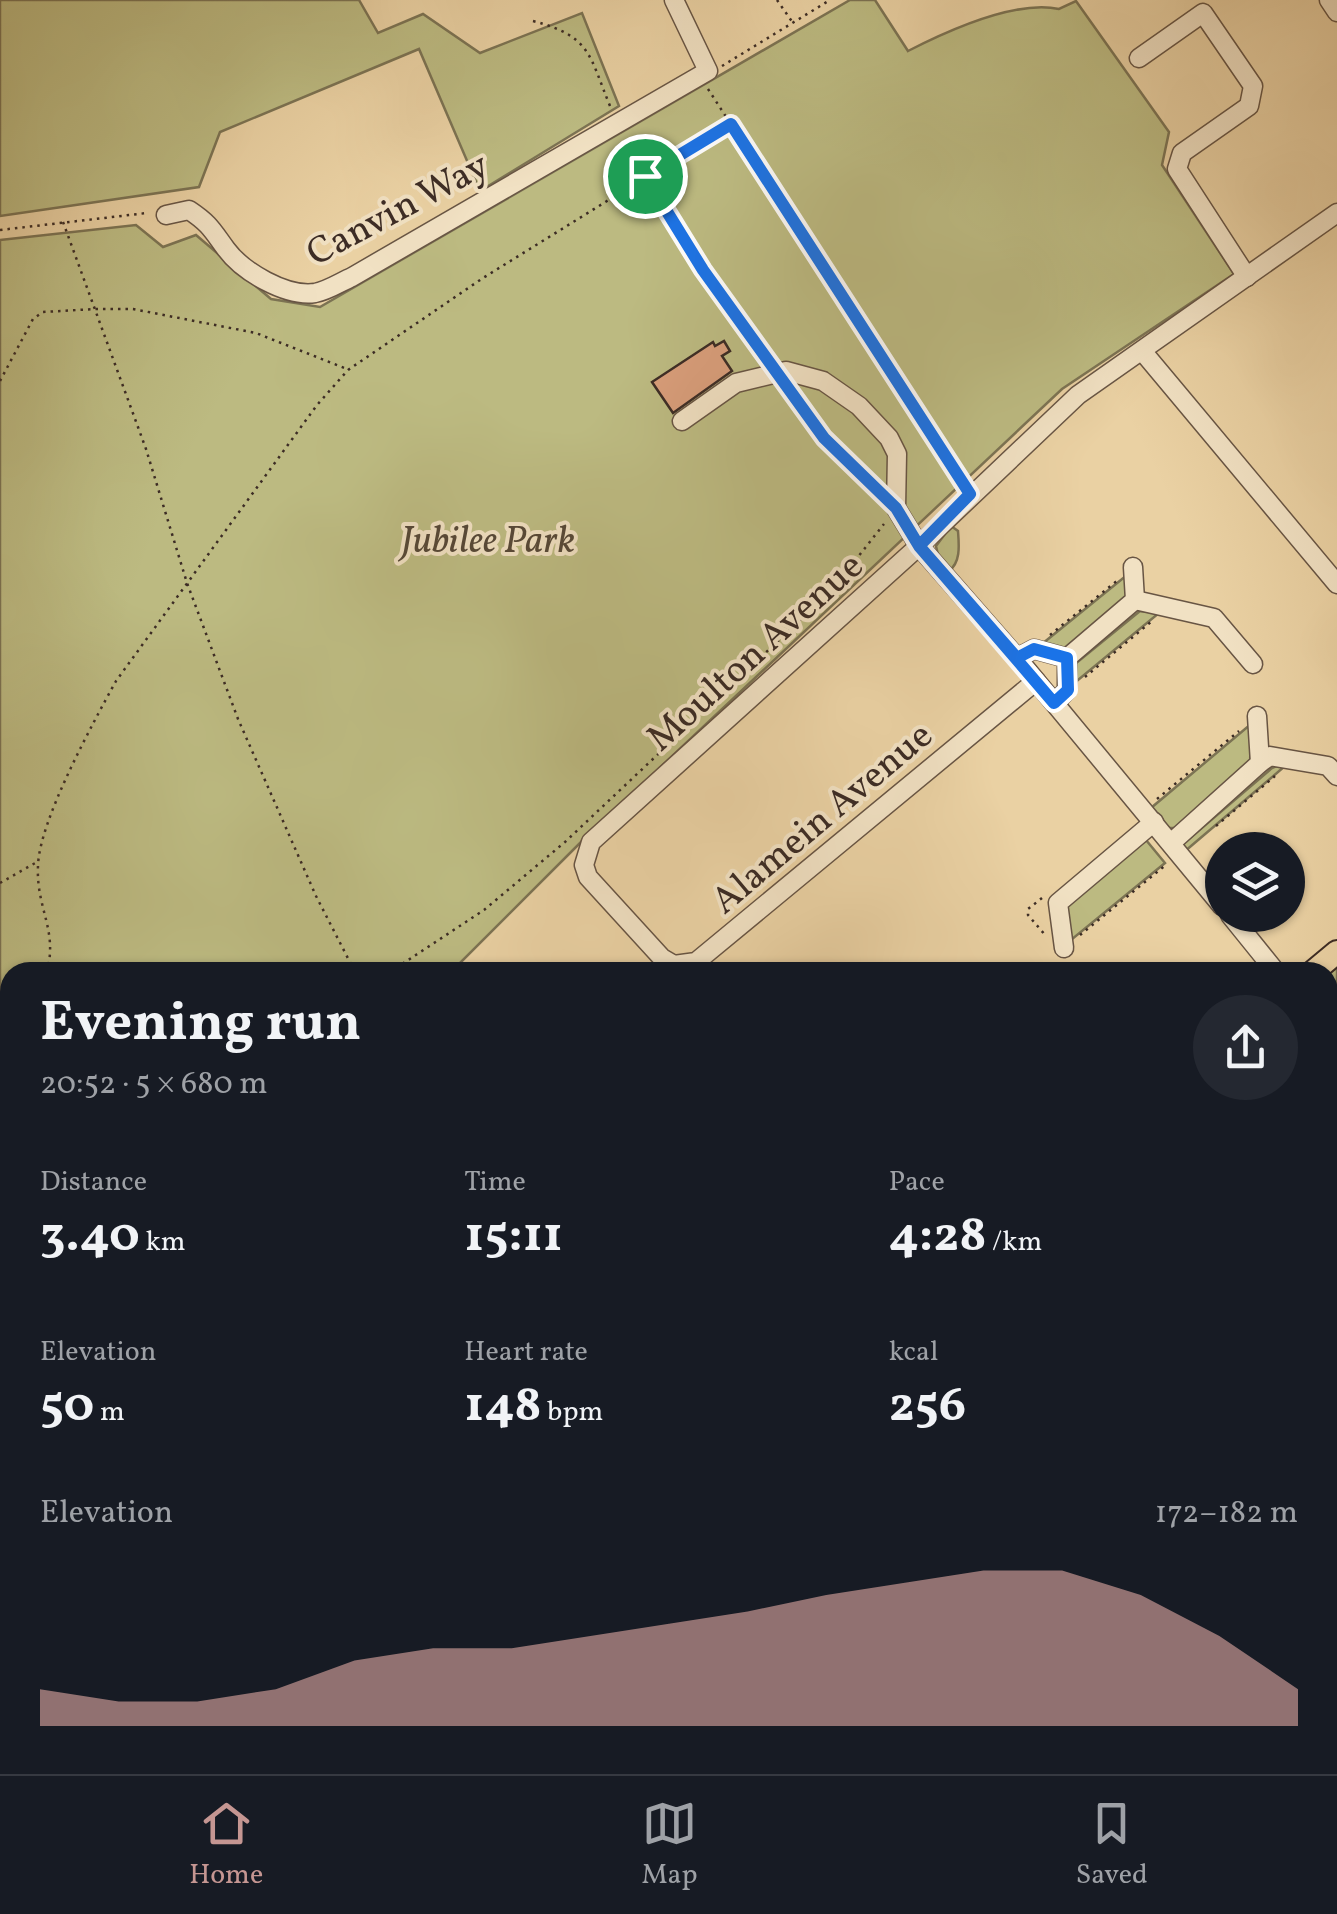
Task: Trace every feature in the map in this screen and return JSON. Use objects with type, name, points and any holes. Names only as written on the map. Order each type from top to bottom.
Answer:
[{"type":"street","points":[[674,0],[708,71]]},
{"type":"street","points":[[1329,0],[1337,12]]},
{"type":"street","points":[[1139,58],[1199,6],[1252,86],[1249,106],[1182,152],[1177,169],[1247,277]]},
{"type":"street","name":"Canvin Way","points":[[166,215],[189,210],[212,225],[227,250],[247,271],[279,287],[315,293],[352,277],[708,71]]},
{"type":"street","name":"Moulton Avenue","points":[[591,842],[919,546],[1078,395],[1337,213]]},
{"type":"street","points":[[1143,352],[1337,584]]},
{"type":"street","points":[[682,421],[736,382],[775,372],[799,372],[823,380],[859,406],[889,438],[897,454],[896,508],[919,546],[1205,885]]},
{"type":"street","points":[[1133,567],[1135,600]]},
{"type":"street","points":[[1067,658],[1135,600]]},
{"type":"street","points":[[1135,600],[1214,618],[1253,664]]},
{"type":"street","points":[[1017,658],[1034,649],[1067,658]]},
{"type":"street","points":[[1054,703],[1068,690],[1067,658]]},
{"type":"street","name":"Alamein Avenue","points":[[696,962],[1036,682]]},
{"type":"street","points":[[1258,716],[1260,763]]},
{"type":"street","points":[[1170,842],[1270,756],[1328,766],[1337,776]]},
{"type":"street","points":[[1064,948],[1058,903],[1154,822]]},
{"type":"street","name":"Alamein Avenue","points":[[591,842],[584,866],[588,877],[668,962]]},
{"type":"street","points":[[1244,932],[1268,962]]},
{"type":"path","points":[[777,0],[793,23]]},
{"type":"path","points":[[830,0],[721,67],[708,71],[707,88],[970,494]]},
{"type":"path","points":[[405,962],[484,910],[565,842],[832,590],[896,508],[824,438],[703,270],[614,126],[587,50],[576,37],[532,22]]},
{"type":"path","points":[[49,962],[52,940],[40,903],[38,861],[48,822],[101,708],[116,681],[317,405],[348,370],[483,278],[731,124]]},
{"type":"path","points":[[0,230],[142,212],[166,215]]},
{"type":"path","points":[[64,222],[146,449],[187,583],[238,718],[316,896],[350,962]]},
{"type":"path","points":[[0,381],[33,318],[43,312],[95,309],[133,308],[256,333],[348,370]]},
{"type":"path","points":[[0,883],[38,861]]},
{"type":"green space","points":[[0,0],[359,0],[378,33],[423,14],[480,53],[582,13],[619,106],[480,191],[419,49],[220,132],[199,187],[0,216]]},
{"type":"green space","name":"Jubilee Park","points":[[850,0],[875,0],[908,51],[1003,13],[1042,7],[1059,9],[1076,1],[1169,132],[1162,165],[1234,274],[1062,389],[583,840],[461,962],[0,962],[0,240],[136,225],[163,247],[196,235],[271,299],[320,307]]},
{"type":"green space","points":[[951,526],[958,531],[959,547],[956,563],[949,571],[936,546]]},
{"type":"green space","points":[[1127,575],[1128,594],[1124,603],[1066,650],[1042,644]]},
{"type":"green space","points":[[1140,611],[1159,613],[1072,685],[1075,664]]},
{"type":"green space","points":[[1251,724],[1250,766],[1178,828],[1169,828],[1151,808]]},
{"type":"green space","points":[[1285,766],[1184,852],[1183,844],[1272,768]]},
{"type":"green space","points":[[1146,840],[1165,863],[1071,940],[1065,907]]},
{"type":"building","points":[[724,341],[730,351],[722,356],[732,371],[673,413],[652,382],[713,342],[715,346]]},
{"type":"route","points":[[645,176],[703,270],[824,438],[896,508],[919,546],[1054,703],[1068,690],[1067,658],[1034,649],[1017,658],[919,546],[970,494],[731,124],[645,176]]}]
